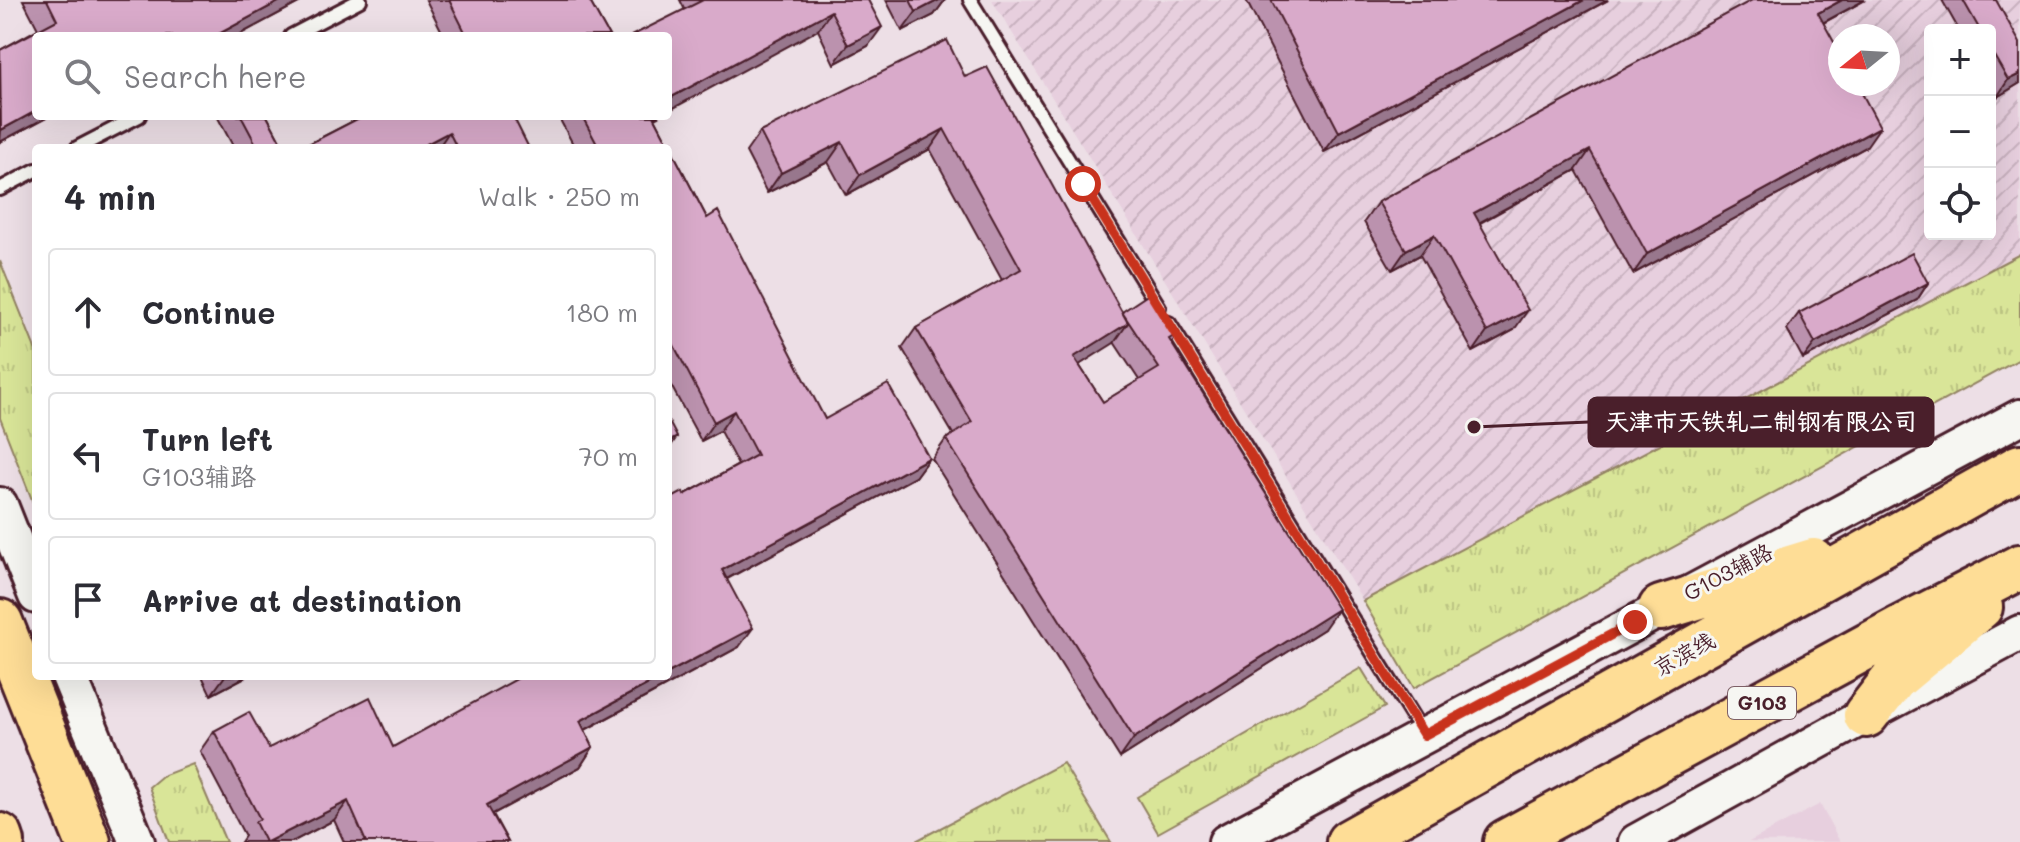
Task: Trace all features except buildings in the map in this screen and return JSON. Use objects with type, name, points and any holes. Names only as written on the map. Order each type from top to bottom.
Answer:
[{"type":"highway","name":"京滨线","points":[[1349,842],[2020,467]]},
{"type":"highway","points":[[1661,608],[1895,535]]},
{"type":"highway","name":"G103","points":[[1506,842],[1899,629],[2020,567]]},
{"type":"highway","points":[[1866,715],[1894,679],[2020,573]]},
{"type":"highway","points":[[0,622],[88,842]]},
{"type":"highway","points":[[0,836],[2,842]]},
{"type":"street","name":"G103辅路","points":[[1226,842],[2020,417]]},
{"type":"street","points":[[0,505],[32,586]]},
{"type":"street","points":[[1636,842],[2017,636]]},
{"type":"street","points":[[71,680],[137,842]]},
{"type":"lane","points":[[299,32],[360,0]]},
{"type":"lane","points":[[970,0],[1424,735]]},
{"type":"lane","points":[[85,144],[131,120]]},
{"type":"lane","points":[[0,189],[32,172]]},
{"type":"shaded area","points":[[992,0],[2020,0],[2020,254],[1363,601]]},
{"type":"shaded area","points":[[1820,804],[1840,842],[1749,842]]},
{"type":"green space","points":[[2020,254],[2020,359],[1414,688],[1363,601]]},
{"type":"green space","points":[[0,261],[32,341],[32,500],[0,418]]},
{"type":"green space","points":[[1361,668],[1385,707],[1158,833],[1137,797]]},
{"type":"green space","points":[[1063,763],[1111,842],[914,842]]},
{"type":"green space","points":[[193,764],[226,842],[169,842],[149,787],[162,776]]},
{"type":"place","name":"天津市天铁轧二制钢有限公司","points":[[1474,427]]},
{"type":"route","points":[[1083,184],[1424,735],[1635,622]]}]
